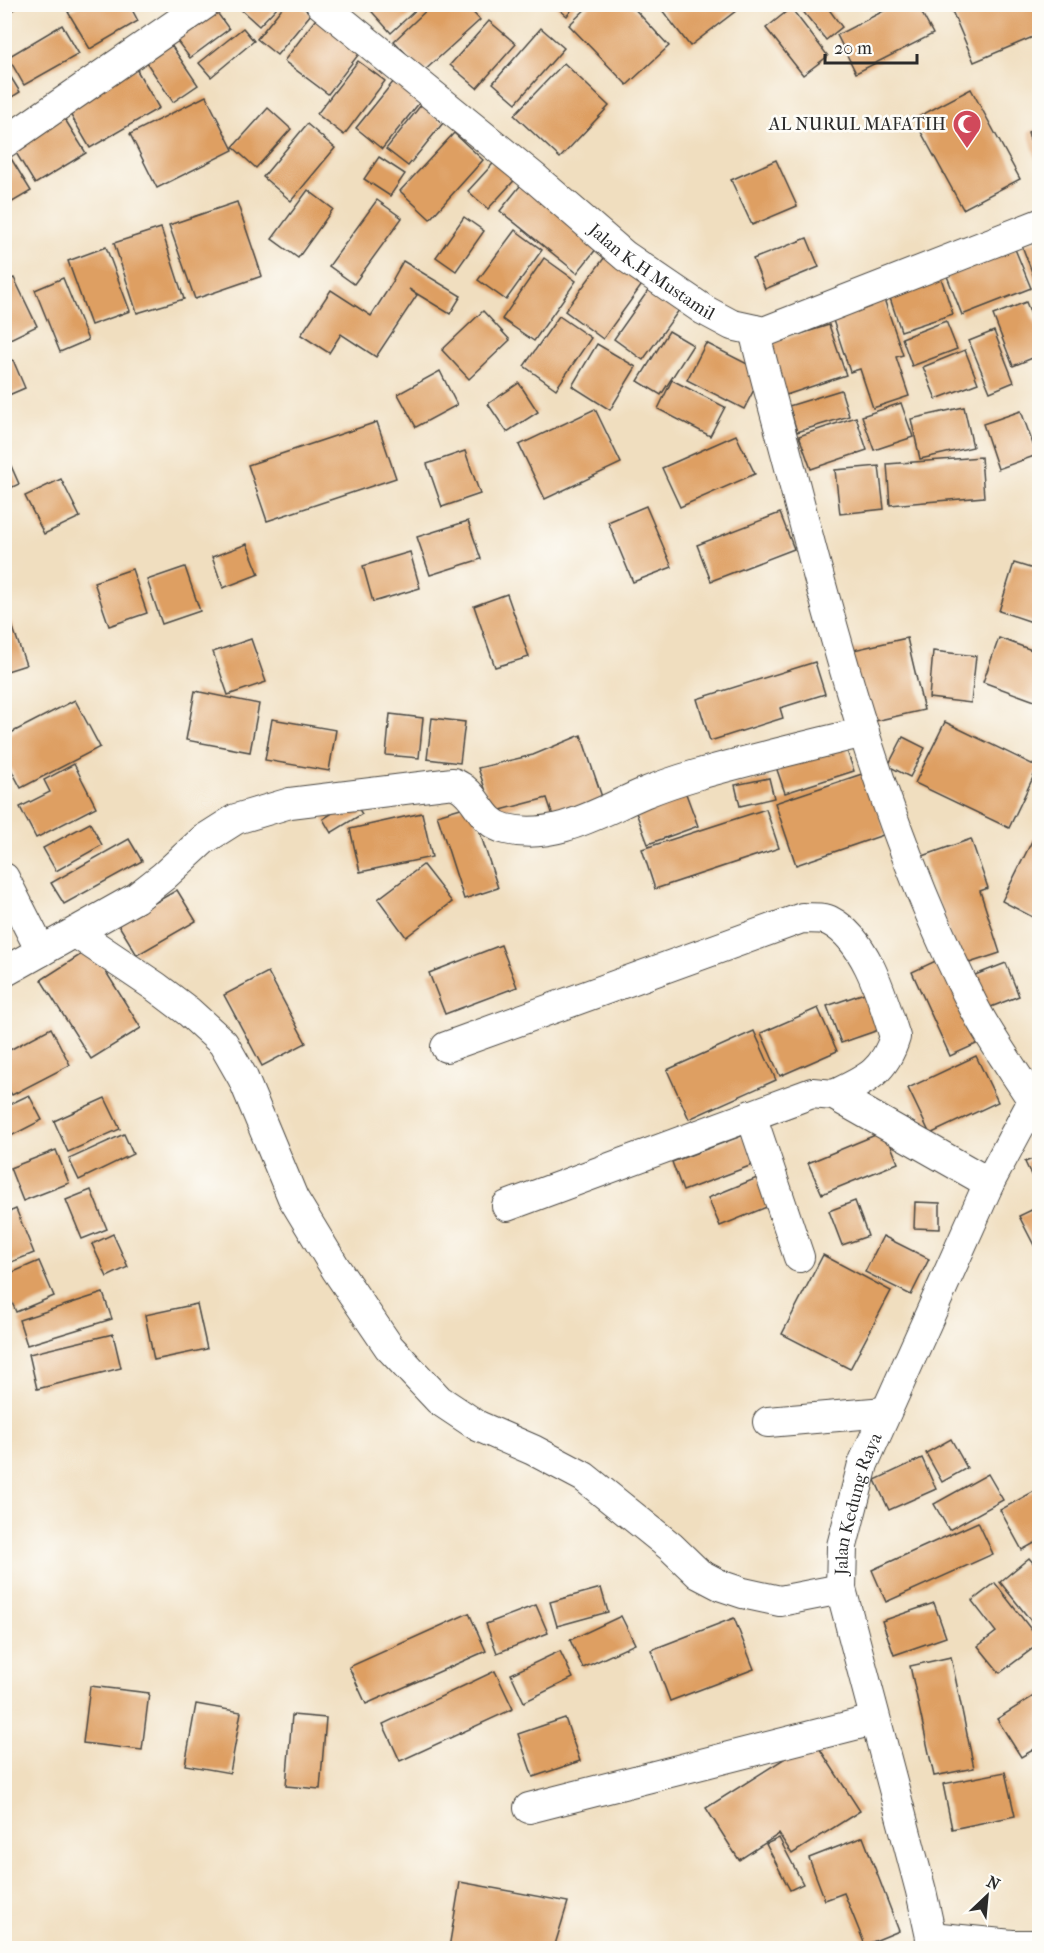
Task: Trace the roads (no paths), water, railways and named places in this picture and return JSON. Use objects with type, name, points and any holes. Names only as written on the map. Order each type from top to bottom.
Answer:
[{"type":"street","points":[[4,143],[205,4]]},
{"type":"street","name":"Jalan K.H Mustamil","points":[[321,4],[537,180],[625,256],[704,310],[732,325],[764,332],[1040,224]]},
{"type":"street","points":[[754,330],[849,686],[887,800],[936,929],[976,1011],[1036,1094]]},
{"type":"street","points":[[4,972],[136,898],[218,829],[236,819],[290,803],[453,783],[465,788],[490,823],[518,832],[544,832],[579,822],[647,792],[696,775],[864,732]]},
{"type":"street","points":[[4,878],[41,951]]},
{"type":"street","points":[[446,1047],[802,918],[828,919],[849,935],[877,981],[895,1037],[883,1065],[861,1082],[834,1095]]},
{"type":"street","points":[[76,933],[156,987],[189,1012],[223,1043],[243,1078],[293,1198],[330,1259],[389,1347],[439,1400],[478,1426],[584,1477],[671,1547],[699,1574],[722,1586],[780,1601],[841,1589]]},
{"type":"street","points":[[507,1206],[812,1093],[834,1095],[989,1183]]},
{"type":"street","name":"Jalan Kedung Raya","points":[[931,1943],[921,1891],[841,1589],[842,1546],[862,1464],[989,1183],[1036,1094]]},
{"type":"street","points":[[751,1114],[799,1257]]},
{"type":"street","points":[[768,1422],[885,1412]]},
{"type":"street","points":[[529,1808],[874,1719]]},
{"type":"street","points":[[931,1943],[1040,1945]]},
{"type":"place","name":"AL NURUL MAFATIH","points":[[967,150]]}]
